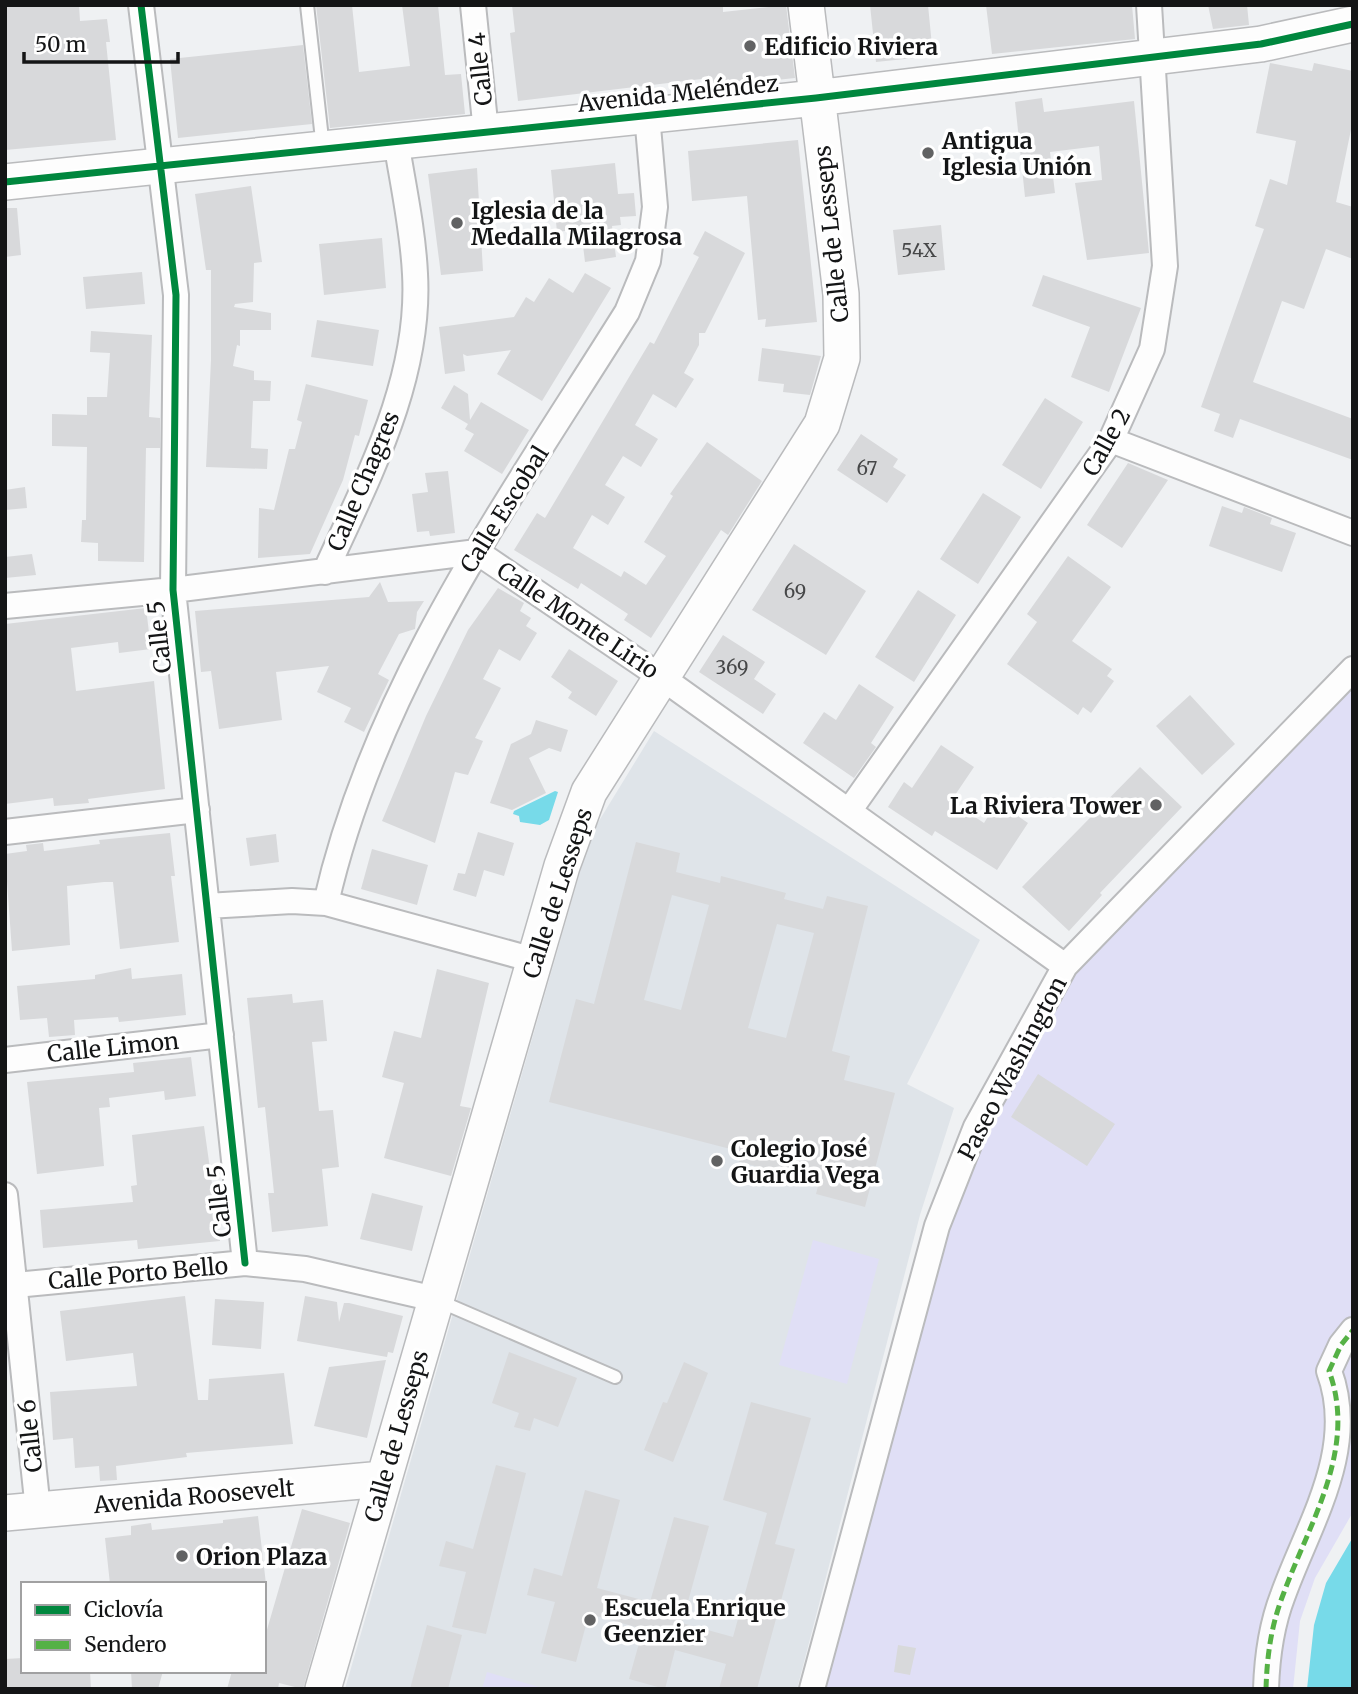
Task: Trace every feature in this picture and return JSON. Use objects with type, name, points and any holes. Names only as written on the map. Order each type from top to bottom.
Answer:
[{"type":"main road","name":"Calle de Lesseps","points":[[323,1689],[534,960],[562,866],[589,792],[822,424],[842,358],[841,294],[806,5]]},
{"type":"main road","name":"Avenida Meléndez","points":[[5,182],[816,98],[1261,44],[1353,24]]},
{"type":"main road","name":"Avenida Roosevelt","points":[[21,1511],[383,1479]]},
{"type":"street","name":"Calle 5","points":[[141,5],[176,295],[173,590],[245,1263]]},
{"type":"street","name":"Calle 4","points":[[473,5],[486,132]]},
{"type":"street","name":"Calle 2","points":[[849,811],[1111,440],[1152,349],[1165,266],[1155,58],[1149,5]]},
{"type":"street","name":"Calle Escobal","points":[[326,903],[338,848],[382,736],[432,630],[477,552],[626,312],[648,261],[655,207],[647,115]]},
{"type":"street","name":"Calle Chagres","points":[[325,572],[383,443],[401,386],[413,328],[415,274],[397,141]]},
{"type":"street","points":[[1111,440],[1353,533]]},
{"type":"street","name":"Calle Monte Lirio","points":[[5,606],[173,590],[477,552],[661,677],[1065,966]]},
{"type":"street","name":"Paseo Washington","points":[[812,1689],[937,1226],[976,1127],[1065,966],[1353,669]]},
{"type":"street","points":[[5,832],[197,810]]},
{"type":"street","points":[[207,906],[292,901],[326,903],[534,960]]},
{"type":"street","name":"Calle Limon","points":[[5,1060],[220,1035]]},
{"type":"street","name":"Calle 6","points":[[5,1195],[21,1511]]},
{"type":"street","name":"Calle Porto Bello","points":[[10,1285],[245,1263],[304,1269],[435,1299]]},
{"type":"street","points":[[1266,1689],[1273,1627],[1283,1592],[1323,1513],[1338,1475],[1344,1442],[1345,1415],[1338,1385],[1329,1371],[1340,1345],[1353,1330]]},
{"type":"lane","points":[[307,5],[323,149]]},
{"type":"lane","points":[[435,1299],[615,1377]]},
{"type":"shaded area","points":[[1353,682],[1353,1512],[1315,1578],[1300,1621],[1293,1689],[824,1689],[948,1227],[984,1126],[1077,971]]},
{"type":"shaded area","name":"Colegio José Guardia Vega","points":[[654,731],[980,940],[907,1084],[954,1108],[920,1215],[797,1689],[345,1689],[591,834]]},
{"type":"shaded area","points":[[813,1240],[879,1259],[847,1384],[779,1365]]},
{"type":"shaded area","points":[[487,1672],[546,1689],[482,1689]]},
{"type":"water","points":[[555,791],[558,792],[549,820],[540,825],[520,822],[519,816],[513,814],[514,811]]},
{"type":"water","points":[[1353,1537],[1353,1689],[1307,1689],[1314,1625],[1326,1583]]},
{"type":"building","points":[[5,5],[79,5],[80,21],[107,19],[110,42],[106,42],[116,140],[5,150]]},
{"type":"building","points":[[316,5],[352,5],[359,72],[410,66],[402,5],[438,5],[445,75],[461,74],[465,114],[330,128]]},
{"type":"building","points":[[512,5],[723,5],[723,12],[786,5],[795,78],[711,87],[710,78],[518,101],[510,33],[515,32]]},
{"type":"building","points":[[870,5],[928,5],[933,56],[876,62]]},
{"type":"building","points":[[986,5],[1132,5],[1135,39],[992,54]]},
{"type":"building","points":[[1208,5],[1247,5],[1249,25],[1213,29]]},
{"type":"building","points":[[303,45],[312,124],[178,138],[170,59]]},
{"type":"building","points":[[1270,63],[1312,71],[1314,63],[1353,71],[1353,120],[1336,202],[1353,207],[1353,259],[1326,249],[1304,309],[1282,301],[1253,382],[1353,419],[1353,460],[1240,419],[1233,438],[1214,431],[1220,414],[1201,407],[1264,229],[1255,226],[1270,179],[1287,185],[1296,141],[1256,133]]},
{"type":"building","points":[[1042,98],[1044,112],[1134,101],[1149,253],[1087,260],[1075,183],[1102,180],[1099,146],[1050,152],[1055,193],[1025,197],[1015,102]]},
{"type":"building","points":[[798,140],[817,322],[765,327],[766,319],[758,320],[747,196],[692,201],[688,151]]},
{"type":"building","points":[[615,163],[618,194],[634,193],[636,216],[620,217],[621,225],[612,226],[616,257],[585,262],[581,229],[557,232],[551,170]]},
{"type":"building","name":"Iglesia de la Medalla Milagrosa","points":[[477,168],[483,271],[441,275],[428,174]]},
{"type":"building","points":[[251,186],[262,262],[254,263],[253,302],[235,304],[234,307],[271,313],[271,330],[240,330],[240,346],[237,345],[233,366],[254,371],[254,380],[271,381],[270,401],[253,401],[251,448],[268,449],[267,469],[206,467],[211,360],[211,270],[206,270],[195,194]]},
{"type":"building","points":[[5,208],[17,208],[21,255],[5,257]]},
{"type":"building","points":[[941,225],[945,270],[898,275],[893,230]]},
{"type":"building","points":[[705,231],[745,253],[705,333],[699,333],[699,345],[684,373],[694,379],[676,408],[653,394],[635,425],[658,439],[641,467],[623,456],[605,485],[625,497],[608,525],[592,515],[573,548],[621,577],[624,571],[646,585],[666,556],[644,542],[673,496],[670,494],[707,442],[762,481],[728,535],[721,530],[651,638],[624,620],[628,614],[581,583],[578,589],[514,550],[537,513],[545,518],[650,342],[654,344],[699,257],[693,254]]},
{"type":"building","points":[[382,238],[386,288],[324,295],[319,244]]},
{"type":"building","points":[[142,272],[145,304],[86,309],[83,277]]},
{"type":"building","points":[[585,273],[611,288],[542,401],[497,374],[511,350],[467,356],[463,354],[465,371],[445,374],[439,327],[514,317],[526,297],[534,302],[549,278],[573,293]]},
{"type":"building","points":[[1043,275],[1141,308],[1109,392],[1071,377],[1090,327],[1032,306]]},
{"type":"building","points":[[317,320],[379,330],[373,366],[311,357]]},
{"type":"building","points":[[91,331],[152,335],[149,417],[160,418],[160,448],[146,448],[144,562],[98,561],[98,543],[81,542],[82,520],[86,520],[87,447],[52,446],[52,414],[87,415],[87,397],[107,397],[110,353],[90,352]]},
{"type":"building","points":[[762,348],[821,356],[810,395],[783,392],[784,384],[758,381]]},
{"type":"building","points":[[306,384],[368,400],[359,436],[355,435],[343,480],[310,554],[258,558],[259,508],[274,510],[289,449],[295,449],[302,422],[297,420]]},
{"type":"building","points":[[454,385],[468,394],[470,420],[481,402],[529,430],[502,474],[464,451],[474,434],[465,429],[468,424],[441,408]]},
{"type":"building","points":[[1045,398],[1083,422],[1041,489],[1002,465]]},
{"type":"building","points":[[861,434],[898,459],[893,467],[906,475],[887,503],[837,470]]},
{"type":"building","points":[[1128,463],[1168,480],[1122,548],[1087,525]]},
{"type":"building","points":[[448,471],[455,533],[430,536],[429,531],[417,532],[412,494],[428,492],[425,473]]},
{"type":"building","points":[[25,487],[27,508],[5,510],[5,490]]},
{"type":"building","points":[[983,493],[1021,517],[978,584],[940,559]]},
{"type":"building","points":[[1222,506],[1242,513],[1244,507],[1272,518],[1270,524],[1296,533],[1282,572],[1209,546]]},
{"type":"building","points":[[794,544],[866,591],[826,655],[752,610]]},
{"type":"building","points":[[32,554],[36,575],[5,578],[5,557]]},
{"type":"building","points":[[1068,556],[1111,587],[1072,641],[1112,669],[1107,676],[1114,681],[1091,713],[1083,707],[1078,715],[1007,664],[1037,622],[1027,614]]},
{"type":"building","points":[[380,582],[388,602],[424,601],[417,612],[415,629],[399,634],[378,674],[389,680],[364,732],[344,722],[351,708],[317,692],[329,666],[276,672],[282,720],[219,729],[211,671],[201,672],[195,611],[369,597]]},
{"type":"building","points":[[498,588],[524,603],[520,611],[531,618],[526,626],[537,633],[520,661],[499,649],[483,679],[501,688],[475,738],[483,741],[468,775],[455,772],[435,843],[382,821],[426,716],[468,630]]},
{"type":"building","points":[[918,590],[956,615],[914,682],[875,657]]},
{"type":"building","points":[[146,608],[151,649],[119,653],[118,642],[71,648],[76,691],[154,681],[165,789],[88,799],[89,803],[54,806],[53,798],[5,804],[5,624]]},
{"type":"building","points":[[723,635],[765,662],[754,679],[776,694],[763,714],[699,672]]},
{"type":"building","points":[[569,649],[618,681],[596,716],[568,698],[572,692],[551,677]]},
{"type":"building","points":[[859,684],[894,707],[871,743],[876,747],[854,778],[803,743],[824,712],[836,720]]},
{"type":"building","points":[[1190,695],[1235,744],[1202,775],[1156,726]]},
{"type":"building","points":[[536,720],[568,730],[561,752],[549,748],[529,758],[546,793],[512,810],[490,803],[511,744],[531,734]]},
{"type":"building","points":[[941,745],[974,767],[951,801],[984,823],[997,802],[1028,823],[997,870],[935,831],[932,836],[888,807],[904,782],[912,788]]},
{"type":"building","points":[[1140,767],[1182,807],[1100,893],[1102,895],[1069,931],[1022,887]]},
{"type":"building","points":[[478,832],[514,843],[504,876],[484,870],[476,897],[453,890],[458,873],[465,874]]},
{"type":"building","points":[[170,833],[175,876],[171,876],[179,942],[120,949],[113,882],[104,882],[67,886],[70,945],[12,951],[5,854],[27,851],[26,845],[43,843],[44,851],[100,844],[99,840]]},
{"type":"building","points":[[276,834],[279,862],[250,866],[246,838]]},
{"type":"building","points":[[636,842],[680,853],[676,872],[720,883],[721,876],[786,893],[784,899],[823,909],[827,896],[868,906],[832,1051],[850,1056],[844,1080],[895,1093],[865,1207],[816,1194],[819,1182],[739,1162],[742,1152],[549,1102],[576,999],[594,1004]],"holes":[[[672,895],[709,905],[681,1010],[644,1000]],[[777,924],[814,933],[786,1038],[748,1028]]]},
{"type":"building","points":[[372,849],[428,865],[417,905],[361,889]]},
{"type":"building","points":[[131,968],[132,979],[182,974],[186,1015],[119,1022],[118,1017],[74,1020],[75,1035],[49,1037],[47,1018],[20,1020],[17,986],[95,979],[95,975]]},
{"type":"building","points":[[437,969],[489,983],[460,1106],[471,1108],[451,1176],[384,1158],[404,1083],[382,1077],[394,1031],[421,1038]]},
{"type":"building","points":[[292,994],[293,1003],[323,1000],[327,1041],[312,1042],[319,1111],[333,1110],[339,1167],[322,1169],[328,1226],[272,1232],[268,1193],[274,1193],[265,1107],[258,1108],[247,998]]},
{"type":"building","points":[[191,1057],[196,1096],[165,1100],[164,1091],[109,1098],[110,1107],[99,1108],[104,1166],[37,1174],[27,1082],[134,1072],[133,1063]]},
{"type":"building","points":[[1038,1074],[1115,1124],[1087,1166],[1011,1117]]},
{"type":"building","points":[[204,1126],[220,1241],[138,1249],[137,1240],[43,1248],[40,1210],[133,1202],[131,1186],[137,1185],[132,1135]]},
{"type":"building","points":[[372,1193],[423,1206],[412,1251],[360,1239]]},
{"type":"building","points":[[185,1296],[198,1400],[208,1400],[209,1379],[284,1373],[293,1444],[186,1453],[187,1457],[116,1466],[117,1480],[100,1481],[99,1466],[75,1468],[73,1438],[53,1440],[50,1392],[137,1386],[133,1353],[66,1361],[60,1311]]},
{"type":"building","points":[[305,1296],[337,1302],[339,1322],[344,1303],[403,1316],[393,1353],[388,1352],[387,1357],[297,1341]]},
{"type":"building","points":[[215,1299],[264,1302],[261,1349],[212,1345]]},
{"type":"building","points":[[509,1352],[577,1378],[558,1427],[534,1418],[530,1431],[514,1427],[519,1413],[492,1403]]},
{"type":"building","points":[[386,1360],[367,1438],[314,1426],[329,1367]]},
{"type":"building","points":[[684,1362],[708,1373],[673,1462],[644,1450],[663,1402],[667,1403]]},
{"type":"building","points":[[751,1402],[811,1418],[775,1544],[795,1549],[757,1689],[719,1689],[726,1664],[675,1650],[665,1689],[629,1679],[643,1629],[589,1614],[576,1662],[541,1653],[555,1602],[527,1595],[534,1568],[562,1576],[585,1490],[620,1500],[597,1588],[650,1602],[674,1517],[709,1526],[682,1623],[733,1637],[767,1513],[723,1500]]},
{"type":"building","points":[[496,1465],[526,1473],[486,1634],[452,1627],[466,1572],[439,1566],[446,1541],[473,1549]]},
{"type":"building","points":[[302,1509],[350,1523],[303,1689],[279,1683],[278,1689],[227,1689],[231,1673],[266,1673],[266,1633]]},
{"type":"building","points":[[258,1516],[266,1582],[110,1582],[105,1538],[131,1535],[131,1526],[151,1523],[152,1530],[223,1523],[223,1520]]},
{"type":"building","points":[[427,1625],[462,1635],[448,1689],[410,1689]]},
{"type":"building","points":[[898,1645],[916,1648],[910,1675],[894,1672]]},
{"type":"building","points":[[21,1658],[21,1673],[90,1673],[91,1689],[5,1689],[5,1659]]},
{"type":"building","points":[[131,1673],[162,1673],[158,1689],[132,1689]]},
{"type":"marked path","points":[[1266,1689],[1275,1618],[1317,1513],[1334,1457],[1338,1429],[1336,1400],[1329,1371],[1341,1345],[1353,1330]]},
{"type":"cycle path","points":[[141,5],[176,295],[173,590],[245,1263]]},
{"type":"cycle path","points":[[5,182],[816,98],[1261,44],[1353,24]]},
{"type":"place","name":"Edificio Riviera","points":[[750,46]]},
{"type":"place","name":"Antigua Iglesia Unión","points":[[928,153]]},
{"type":"place","name":"Iglesia de la Medalla Milagrosa","points":[[457,223]]},
{"type":"place","name":"La Riviera Tower","points":[[1156,805]]},
{"type":"place","name":"Colegio José Guardia Vega","points":[[717,1161]]},
{"type":"place","name":"Orion Plaza","points":[[182,1556]]},
{"type":"place","name":"Escuela Enrique Geenzier","points":[[590,1620]]}]
